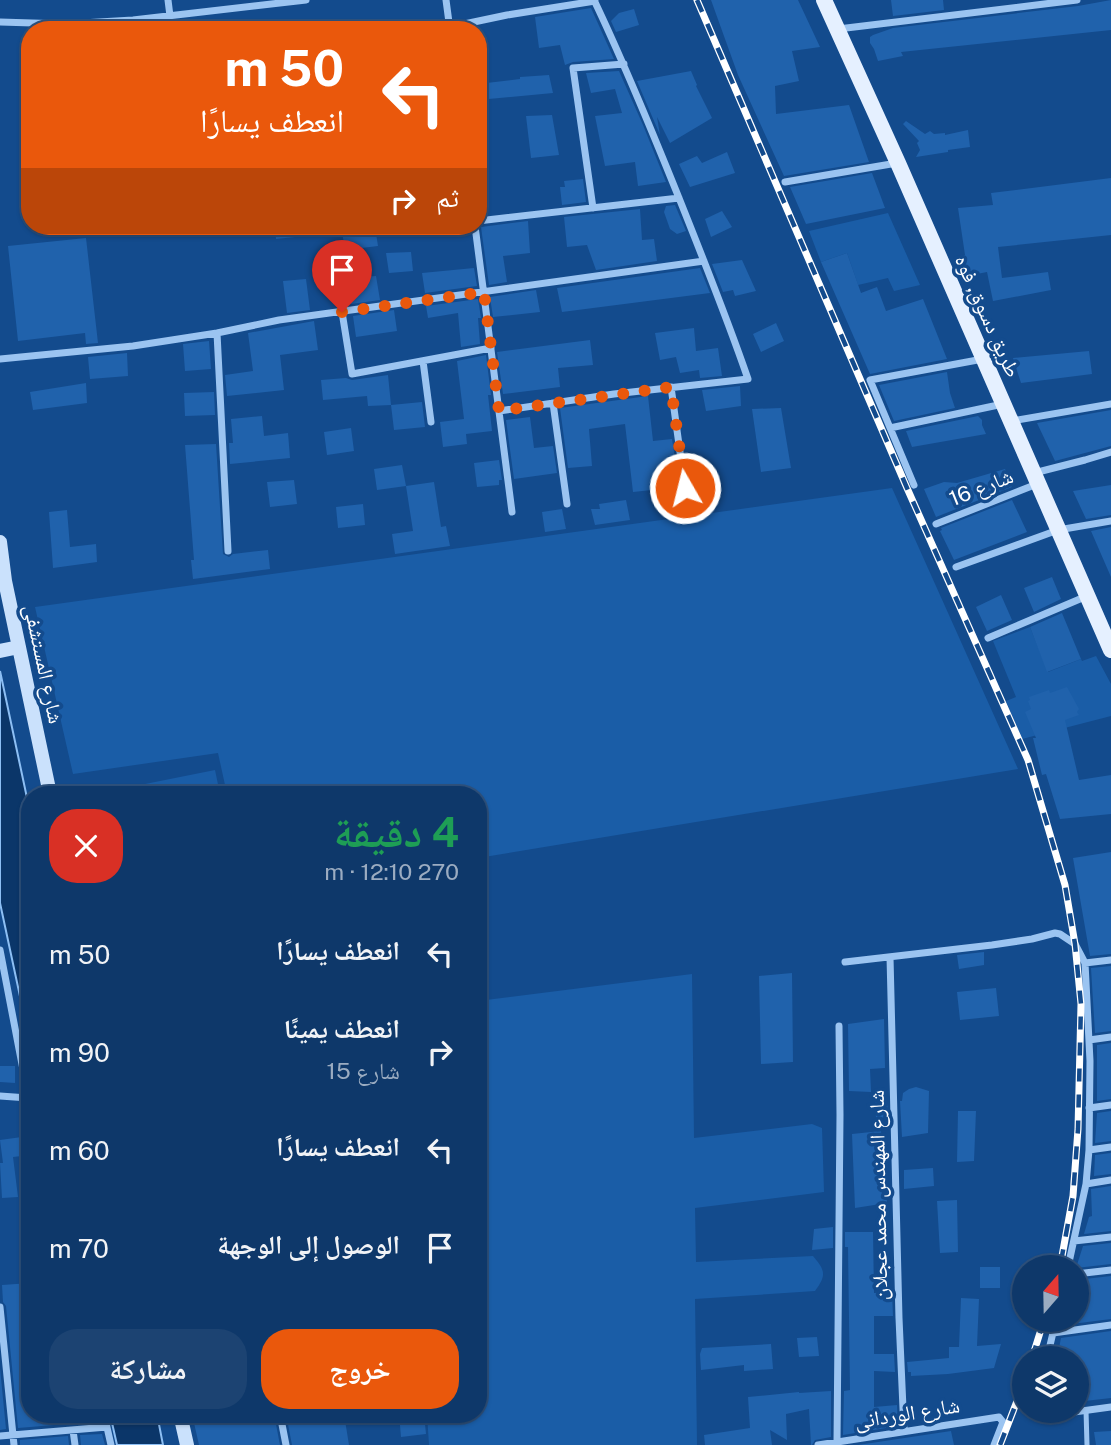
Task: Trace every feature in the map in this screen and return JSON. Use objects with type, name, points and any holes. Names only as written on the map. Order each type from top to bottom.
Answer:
[{"type":"main road","name":"طريق دسوق, فوه","points":[[824,0],[1111,650]]},
{"type":"main road","name":"شارع المستشفى","points":[[0,542],[8,649],[48,786]]},
{"type":"main road","points":[[182,1423],[187,1445]]},
{"type":"street","points":[[168,0],[170,16]]},
{"type":"street","points":[[111,21],[306,0]]},
{"type":"street","points":[[446,0],[449,21]]},
{"type":"street","points":[[838,29],[1077,0]]},
{"type":"street","points":[[481,21],[594,1],[624,64],[679,198],[727,318],[748,379],[499,411]]},
{"type":"street","points":[[0,22],[21,22]]},
{"type":"street","points":[[593,208],[573,68],[624,64]]},
{"type":"street","points":[[785,182],[898,163]]},
{"type":"street","points":[[487,220],[679,198]]},
{"type":"street","points":[[476,235],[512,512]]},
{"type":"street","points":[[0,359],[133,346],[279,320],[704,261]]},
{"type":"street","points":[[342,312],[352,374],[491,348]]},
{"type":"street","points":[[217,333],[228,551]]},
{"type":"street","points":[[914,485],[870,380],[984,358]]},
{"type":"street","points":[[423,361],[431,422]]},
{"type":"street","points":[[671,387],[685,488]]},
{"type":"street","points":[[553,403],[567,504]]},
{"type":"street","points":[[890,428],[1003,404]]},
{"type":"street","points":[[1011,421],[1111,404]]},
{"type":"street","name":"شارع 16","points":[[936,524],[1036,478],[1111,452]]},
{"type":"street","points":[[956,567],[1058,530],[1111,521]]},
{"type":"street","points":[[988,638],[1087,596]]},
{"type":"street","points":[[845,962],[1018,941],[1055,933],[1075,944],[1085,963],[1090,1108],[1086,1184],[1071,1255]]},
{"type":"street","points":[[0,950],[21,1060]]},
{"type":"street","name":"شارع المهندس محمد عجلان","points":[[890,957],[904,1431]]},
{"type":"street","points":[[1085,963],[1111,960]]},
{"type":"street","points":[[835,1443],[839,1026]]},
{"type":"street","points":[[1089,1040],[1111,1037]]},
{"type":"street","points":[[0,1096],[21,1100]]},
{"type":"street","points":[[1090,1108],[1111,1105]]},
{"type":"street","points":[[1089,1150],[1111,1147]]},
{"type":"street","points":[[1086,1184],[1111,1180]]},
{"type":"street","points":[[1074,1241],[1111,1237]]},
{"type":"street","points":[[1089,1273],[1111,1270]]},
{"type":"street","points":[[0,1307],[14,1445]]},
{"type":"street","points":[[1050,1346],[1053,1333],[1111,1325]]},
{"type":"street","points":[[1089,1410],[1111,1407]]},
{"type":"street","name":"شارع الوردانى","points":[[818,1445],[997,1417],[1003,1422],[994,1445]]},
{"type":"street","points":[[106,1423],[111,1445]]},
{"type":"street","points":[[282,1423],[286,1445]]},
{"type":"street","points":[[0,1436],[107,1427]]},
{"type":"street","points":[[73,1430],[75,1445]]},
{"type":"lane","points":[[1086,1423],[1087,1445]]},
{"type":"shaded area","points":[[888,213],[920,285],[894,291],[888,278],[858,285],[847,253],[821,262],[809,231]]},
{"type":"shaded area","points":[[892,488],[1018,769],[487,857],[487,786],[225,786],[218,753],[73,774],[35,607]]},
{"type":"shaded area","points":[[1030,627],[1048,672],[1096,656],[1111,684],[1111,716],[1022,739],[1006,701],[1016,697],[993,641]]},
{"type":"shaded area","points":[[0,671],[24,786],[21,786],[21,1001],[0,903]]},
{"type":"shaded area","points":[[215,770],[218,786],[135,786]]},
{"type":"shaded area","points":[[692,974],[694,1138],[812,1124],[822,1128],[824,1192],[695,1208],[696,1262],[813,1256],[823,1273],[815,1291],[695,1299],[697,1445],[429,1445],[428,1423],[487,1423],[487,1000]]},
{"type":"shaded area","points":[[112,1423],[159,1423],[163,1445],[117,1445]]},
{"type":"building","points":[[711,0],[798,0],[820,47],[792,51],[799,81],[775,86],[776,114],[849,105],[869,162],[784,176],[738,75]]},
{"type":"building","points":[[891,0],[943,0],[944,10],[893,16]]},
{"type":"building","points":[[1111,0],[1111,30],[901,52],[903,56],[878,61],[870,43],[870,37],[873,35],[893,28]]},
{"type":"building","points":[[591,8],[614,59],[565,65],[560,45],[539,48],[535,17]]},
{"type":"building","points":[[634,9],[639,25],[616,32],[611,21],[619,13]]},
{"type":"building","points":[[619,71],[666,182],[638,186],[635,162],[605,166],[595,116],[622,113],[615,89],[591,93],[586,73]]},
{"type":"building","points":[[691,71],[712,118],[670,143],[657,117],[660,135],[637,81]]},
{"type":"building","points":[[549,75],[553,93],[487,99],[487,83]]},
{"type":"building","points":[[552,115],[559,155],[531,158],[526,116]]},
{"type":"building","points":[[906,121],[925,134],[930,131],[945,135],[968,130],[970,147],[916,157],[920,150],[917,143],[919,141],[903,124]]},
{"type":"building","points":[[727,152],[735,173],[690,187],[679,164],[697,156],[702,163]]},
{"type":"building","points":[[872,173],[885,208],[806,224],[790,187]]},
{"type":"building","points":[[1111,178],[1111,235],[998,247],[1002,278],[1048,272],[1051,290],[993,301],[987,272],[967,276],[960,256],[965,255],[958,208],[993,205],[991,193]]},
{"type":"building","points":[[583,179],[586,202],[562,205],[560,187],[565,187],[564,181]]},
{"type":"building","points":[[675,205],[686,231],[677,234],[670,229],[664,212],[666,206]]},
{"type":"building","points":[[640,209],[642,240],[654,239],[657,261],[596,270],[587,245],[567,247],[564,217]]},
{"type":"building","points":[[722,211],[732,227],[711,237],[705,219]]},
{"type":"building","points":[[528,221],[530,253],[503,256],[507,282],[489,285],[482,235],[487,235],[487,226]]},
{"type":"building","points":[[276,235],[314,235],[276,239]]},
{"type":"building","points":[[342,235],[376,235],[378,246],[345,250]]},
{"type":"building","points":[[86,238],[98,343],[86,344],[85,333],[18,341],[8,246]]},
{"type":"building","points":[[411,252],[413,271],[389,273],[386,253]]},
{"type":"building","points":[[847,253],[861,293],[877,287],[886,311],[923,299],[947,359],[870,374],[821,262]]},
{"type":"building","points":[[742,260],[756,291],[735,296],[733,290],[723,292],[712,264]]},
{"type":"building","points":[[474,268],[477,286],[425,293],[422,273]]},
{"type":"building","points":[[700,268],[710,293],[562,312],[557,288]]},
{"type":"building","points":[[376,276],[380,300],[351,304],[348,278]]},
{"type":"building","points":[[306,279],[310,310],[287,313],[283,281]]},
{"type":"building","points":[[536,290],[540,312],[493,317],[490,297]]},
{"type":"building","points":[[478,299],[481,318],[478,318],[480,344],[461,347],[458,313],[428,318],[426,306]]},
{"type":"building","points":[[394,310],[397,331],[356,337],[353,316]]},
{"type":"building","points":[[314,321],[318,350],[280,355],[284,390],[227,396],[225,375],[253,371],[248,333]]},
{"type":"building","points":[[776,323],[784,341],[761,352],[753,334]]},
{"type":"building","points":[[694,328],[696,351],[718,348],[722,376],[700,378],[699,370],[680,373],[676,357],[660,360],[655,333]]},
{"type":"building","points":[[590,340],[593,365],[558,368],[560,387],[503,394],[497,352]]},
{"type":"building","points":[[209,341],[211,369],[185,371],[183,344]]},
{"type":"building","points":[[1089,351],[1092,374],[1021,383],[1013,358]]},
{"type":"building","points":[[127,353],[128,376],[90,379],[88,357]]},
{"type":"building","points":[[486,355],[492,431],[466,434],[467,444],[443,447],[440,422],[464,419],[457,361]]},
{"type":"building","points":[[947,372],[955,408],[894,421],[879,385]]},
{"type":"building","points":[[388,375],[391,405],[368,406],[367,396],[323,400],[321,380],[352,380]]},
{"type":"building","points":[[86,383],[87,403],[33,410],[30,392]]},
{"type":"building","points":[[740,386],[741,406],[706,411],[702,390]]},
{"type":"building","points":[[214,392],[215,415],[185,416],[184,393]]},
{"type":"building","points":[[648,396],[653,441],[672,439],[676,465],[658,467],[661,489],[633,492],[625,424],[589,429],[592,466],[568,468],[560,408]]},
{"type":"building","points":[[422,402],[425,427],[394,430],[391,405]]},
{"type":"building","points":[[781,408],[791,468],[761,472],[752,409]]},
{"type":"building","points":[[1111,410],[1111,446],[1055,461],[1037,423]]},
{"type":"building","points":[[262,416],[264,436],[288,433],[290,458],[230,464],[229,443],[233,443],[231,419]]},
{"type":"building","points":[[978,416],[986,434],[912,447],[906,431]]},
{"type":"building","points":[[530,417],[534,448],[553,446],[557,473],[514,479],[506,420]]},
{"type":"building","points":[[351,428],[354,451],[327,455],[324,432]]},
{"type":"building","points":[[216,444],[223,554],[229,557],[233,554],[268,550],[270,569],[193,579],[191,560],[194,560],[185,445]]},
{"type":"building","points":[[499,460],[502,480],[499,480],[499,485],[477,487],[474,463]]},
{"type":"building","points":[[402,465],[406,486],[377,490],[374,469]]},
{"type":"building","points":[[1005,469],[1012,487],[936,517],[924,489]]},
{"type":"building","points":[[294,480],[297,504],[270,507],[267,482]]},
{"type":"building","points":[[434,482],[441,527],[446,526],[450,546],[395,554],[392,534],[413,531],[406,486]]},
{"type":"building","points":[[1111,485],[1111,515],[1086,519],[1073,491]]},
{"type":"building","points":[[626,500],[630,520],[595,525],[591,509],[600,509],[599,504]]},
{"type":"building","points":[[1012,500],[1027,532],[954,560],[941,528]]},
{"type":"building","points":[[363,504],[365,525],[338,528],[336,507]]},
{"type":"building","points":[[562,509],[566,529],[545,532],[542,512]]},
{"type":"building","points":[[67,510],[70,547],[96,544],[97,562],[53,568],[49,512]]},
{"type":"building","points":[[1111,527],[1111,577],[1091,531]]},
{"type":"building","points":[[1052,577],[1061,599],[1034,612],[1024,588]]},
{"type":"building","points":[[1001,595],[1012,620],[987,631],[976,607]]},
{"type":"building","points":[[1062,613],[1081,659],[1047,672],[1030,627]]},
{"type":"building","points":[[1067,687],[1079,709],[1079,715],[1065,720],[1079,780],[1111,775],[1111,814],[1060,819],[1046,774],[1042,775],[1033,738],[1036,738],[1025,712],[1031,709],[1029,697]]},
{"type":"building","points":[[1111,852],[1111,954],[1090,956],[1073,858]]},
{"type":"building","points":[[984,952],[984,965],[959,969],[957,955]]},
{"type":"building","points":[[1111,966],[1111,1031],[1095,1033],[1091,968]]},
{"type":"building","points":[[792,973],[793,1062],[761,1064],[759,976]]},
{"type":"building","points":[[996,988],[999,1016],[960,1020],[957,992]]},
{"type":"building","points":[[884,1019],[885,1068],[870,1069],[871,1092],[849,1091],[848,1024]]},
{"type":"building","points":[[1111,1043],[1111,1099],[1097,1101],[1097,1045]]},
{"type":"building","points":[[0,1066],[15,1066],[15,1083],[0,1082]]},
{"type":"building","points":[[916,1087],[929,1091],[928,1133],[902,1137],[900,1101],[903,1093]]},
{"type":"building","points":[[875,1101],[887,1101],[888,1117],[876,1118]]},
{"type":"building","points":[[958,1111],[976,1111],[974,1161],[957,1162]]},
{"type":"building","points":[[1111,1111],[1111,1141],[1095,1143],[1097,1113]]},
{"type":"building","points":[[881,1131],[887,1203],[855,1208],[852,1134]]},
{"type":"building","points":[[21,1137],[21,1156],[13,1157],[18,1197],[2,1198],[0,1163],[3,1163],[0,1140]]},
{"type":"building","points":[[1111,1153],[1111,1174],[1094,1176],[1095,1155]]},
{"type":"building","points":[[933,1168],[934,1186],[904,1189],[904,1170]]},
{"type":"building","points":[[1111,1186],[1111,1231],[1084,1234],[1089,1217],[1092,1216],[1091,1189]]},
{"type":"building","points":[[957,1200],[958,1252],[940,1253],[937,1201]]},
{"type":"building","points":[[833,1227],[833,1248],[812,1250],[814,1229]]},
{"type":"building","points":[[845,1232],[873,1232],[874,1293],[892,1292],[893,1316],[874,1316],[874,1354],[894,1354],[895,1372],[874,1371],[874,1407],[897,1405],[898,1426],[843,1435],[844,1391],[850,1390],[848,1247],[845,1247]]},
{"type":"building","points":[[1111,1243],[1111,1264],[1089,1267],[1089,1255],[1080,1255],[1083,1246]]},
{"type":"building","points":[[980,1267],[1000,1267],[1000,1288],[980,1288]]},
{"type":"building","points":[[1111,1276],[1111,1319],[1089,1322],[1089,1279]]},
{"type":"building","points":[[21,1284],[21,1423],[66,1424],[18,1428],[2,1285]]},
{"type":"building","points":[[961,1298],[979,1299],[977,1346],[1001,1344],[994,1368],[911,1376],[907,1362],[949,1358],[949,1347],[959,1347]]},
{"type":"building","points":[[1111,1331],[1111,1398],[1089,1401],[1089,1346],[1059,1346],[1061,1338]]},
{"type":"building","points":[[817,1337],[819,1356],[799,1357],[797,1338]]},
{"type":"building","points":[[771,1344],[773,1369],[744,1371],[744,1365],[701,1370],[702,1348]]},
{"type":"building","points":[[0,1368],[6,1429],[0,1430]]},
{"type":"building","points":[[831,1391],[831,1437],[815,1440],[811,1445],[809,1409],[786,1414],[787,1440],[770,1430],[772,1445],[705,1445],[704,1435],[750,1428],[748,1397]]},
{"type":"building","points":[[194,1423],[276,1423],[280,1445],[199,1445]]},
{"type":"building","points":[[288,1423],[345,1423],[349,1445],[292,1445]]},
{"type":"building","points":[[400,1423],[425,1423],[426,1434],[401,1437]]},
{"type":"building","points":[[951,1431],[954,1445],[858,1445]]},
{"type":"building","points":[[1111,1431],[1111,1445],[1096,1445],[1094,1432]]},
{"type":"building","points":[[102,1434],[105,1445],[81,1445],[80,1435]]},
{"type":"building","points":[[68,1436],[69,1445],[20,1445],[20,1440]]},
{"type":"railway","points":[[697,0],[907,488],[1028,760],[1065,885],[1081,1004],[1078,1129],[1073,1196],[1062,1255]]},
{"type":"railway","points":[[1036,1346],[1040,1332]]},
{"type":"railway","points":[[1000,1445],[1012,1414]]},
{"type":"route","points":[[342,312],[484,292],[499,411],[671,387],[685,488]]}]
